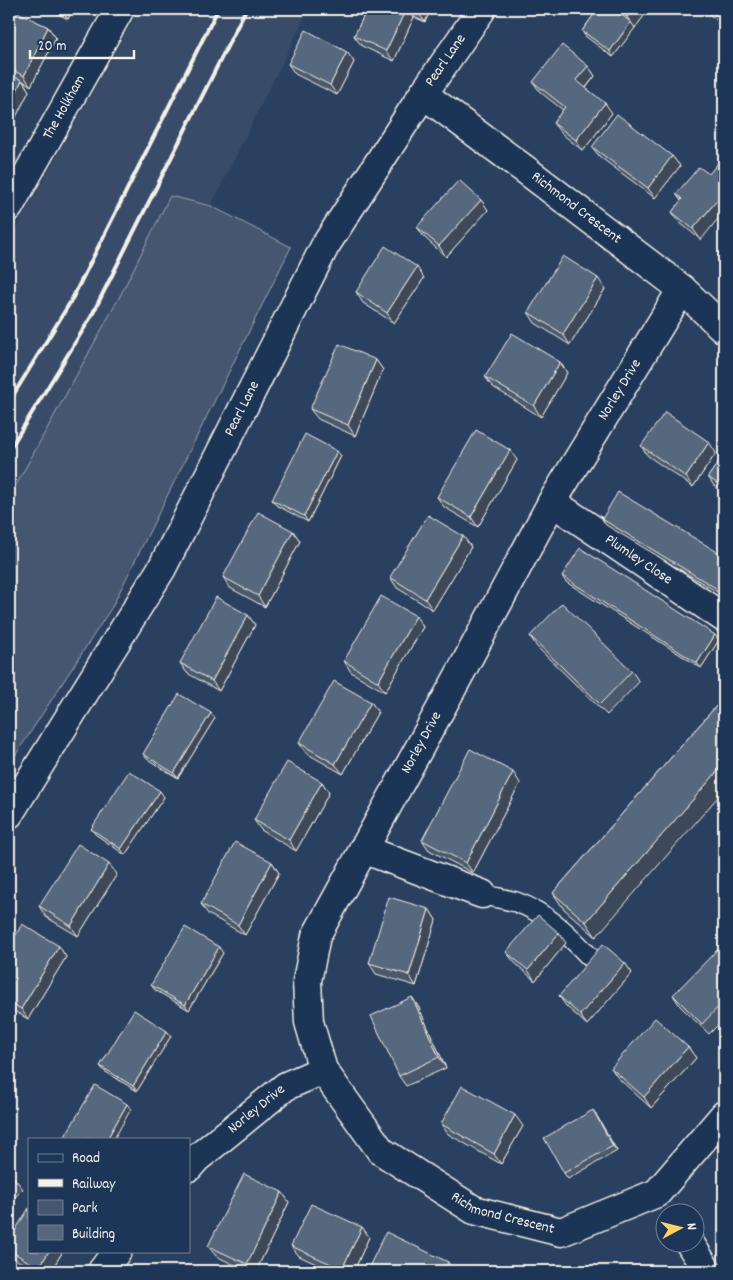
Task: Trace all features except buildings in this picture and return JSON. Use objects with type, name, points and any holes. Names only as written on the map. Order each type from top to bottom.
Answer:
[{"type":"street","name":"The Holkham","points":[[9,207],[120,9]]},
{"type":"street","name":"Pearl Lane","points":[[9,814],[162,568],[325,246],[423,94],[482,9]]},
{"type":"street","name":"Richmond Crescent","points":[[423,94],[682,289],[724,329]]},
{"type":"street","name":"Norley Drive","points":[[190,1166],[286,1086],[323,1070],[309,1022],[307,981],[316,936],[552,502],[682,289]]},
{"type":"street","name":"Plumley Close","points":[[552,502],[724,618]]},
{"type":"street","points":[[363,848],[482,894]]},
{"type":"street","name":"Richmond Crescent","points":[[323,1070],[381,1151],[474,1210],[561,1232],[656,1205]]},
{"type":"street","name":"Richmond Crescent","points":[[664,1202],[724,1115]]},
{"type":"street","points":[[102,1271],[116,1252]]},
{"type":"street","points":[[695,1252],[707,1271]]},
{"type":"lane","points":[[482,894],[515,902],[546,917],[563,930],[590,957]]},
{"type":"shaded area","points":[[139,9],[309,9],[211,206],[190,256],[9,624],[9,241]]},
{"type":"green space","points":[[170,196],[211,206],[291,247],[112,607],[9,765],[9,498],[120,296]]},
{"type":"railway","points":[[9,402],[71,301],[218,9]]},
{"type":"railway","points":[[9,450],[91,317],[246,9]]}]
